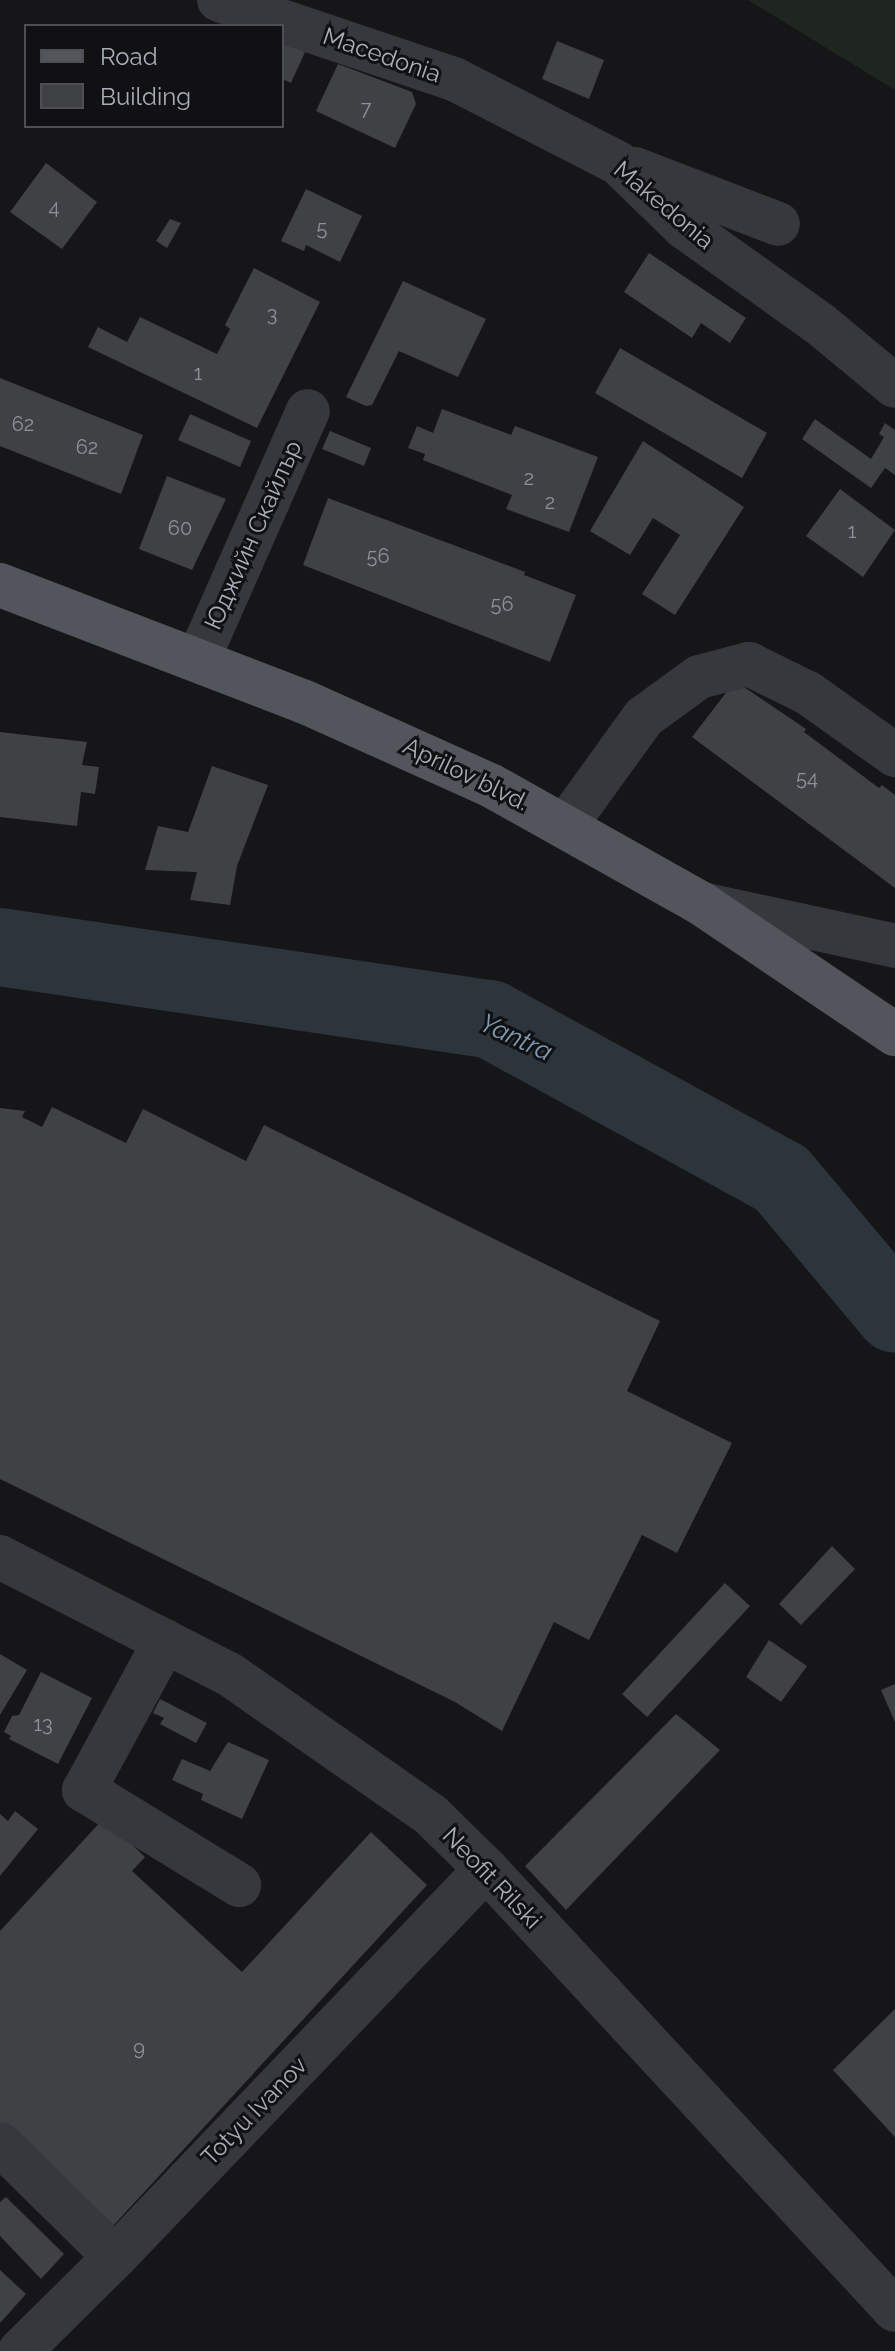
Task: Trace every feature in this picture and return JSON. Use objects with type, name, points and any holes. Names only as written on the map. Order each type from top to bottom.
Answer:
[{"type":"main road","name":"Aprilov blvd.","points":[[0,585],[397,740],[566,825],[702,904],[895,1034]]},
{"type":"street","name":"Macedonia","points":[[219,0],[454,79],[618,163]]},
{"type":"street","points":[[618,163],[778,224]]},
{"type":"street","name":"Makedonia","points":[[618,163],[684,227],[820,324],[895,386]]},
{"type":"street","name":"Юджийн Скайлър","points":[[198,660],[308,411]]},
{"type":"street","points":[[566,825],[644,717],[699,677],[749,664],[808,693],[895,755]]},
{"type":"street","points":[[702,904],[895,946]]},
{"type":"street","name":"Neofit Rilski","points":[[0,1557],[229,1674],[431,1815],[486,1869],[895,2310]]},
{"type":"street","points":[[165,1641],[84,1790],[239,1885]]},
{"type":"street","name":"Totyu Ivanov","points":[[20,2351],[115,2257],[486,1869]]},
{"type":"street","points":[[0,2144],[115,2257]]},
{"type":"shaded area","points":[[748,0],[895,0],[895,90]]},
{"type":"building","points":[[557,41],[604,60],[589,99],[542,79]]},
{"type":"building","points":[[284,42],[305,52],[291,83],[284,80]]},
{"type":"building","points":[[338,64],[412,92],[416,104],[395,148],[316,111]]},
{"type":"building","points":[[46,163],[97,202],[62,249],[10,212]]},
{"type":"building","points":[[306,189],[362,216],[340,262],[306,245],[304,251],[281,241]]},
{"type":"building","points":[[170,219],[181,223],[167,248],[156,241]]},
{"type":"building","points":[[649,253],[746,318],[730,343],[701,323],[692,338],[624,292]]},
{"type":"building","points":[[254,268],[320,302],[257,428],[88,347],[98,327],[127,342],[140,317],[217,354],[230,329],[225,325]]},
{"type":"building","points":[[403,281],[486,319],[458,377],[399,351],[372,405],[366,406],[346,397]]},
{"type":"building","points":[[620,348],[767,433],[742,478],[595,393]]},
{"type":"building","points":[[0,378],[143,435],[121,494],[0,446]]},
{"type":"building","points":[[442,409],[511,435],[515,426],[598,457],[569,532],[506,509],[512,495],[423,460],[425,454],[408,448],[417,426],[433,433]]},
{"type":"building","points":[[190,414],[251,441],[240,467],[178,440]]},
{"type":"building","points":[[815,419],[871,459],[884,437],[879,434],[885,423],[895,430],[895,475],[885,468],[871,488],[802,439]]},
{"type":"building","points":[[330,431],[371,448],[364,466],[322,449]]},
{"type":"building","points":[[643,441],[744,507],[675,615],[642,594],[680,535],[653,518],[630,555],[590,531]]},
{"type":"building","points":[[167,476],[226,499],[192,570],[139,549]]},
{"type":"building","points":[[840,489],[895,530],[863,577],[806,536]]},
{"type":"building","points":[[328,498],[525,572],[524,575],[576,595],[550,662],[303,565]]},
{"type":"building","points":[[735,681],[806,729],[804,732],[879,788],[882,785],[895,795],[895,888],[692,737]]},
{"type":"building","points":[[0,732],[87,742],[82,765],[99,767],[95,794],[81,792],[77,826],[0,817]]},
{"type":"building","points":[[212,766],[268,785],[237,866],[230,905],[190,900],[197,872],[145,870],[158,826],[188,832]]},
{"type":"building","points":[[52,1107],[126,1143],[143,1109],[246,1161],[264,1125],[660,1321],[627,1391],[732,1443],[677,1553],[642,1535],[589,1640],[554,1622],[502,1731],[455,1702],[0,1479],[0,1108],[25,1111],[22,1117],[42,1127]]},
{"type":"building","points":[[832,1546],[855,1569],[801,1625],[779,1604]]},
{"type":"building","points":[[725,1583],[750,1606],[647,1717],[622,1694]]},
{"type":"building","points":[[769,1640],[807,1666],[781,1702],[746,1677]]},
{"type":"building","points":[[0,1654],[27,1670],[0,1715]]},
{"type":"building","points":[[41,1672],[92,1698],[58,1764],[9,1739],[11,1736],[4,1732],[12,1716],[19,1715]]},
{"type":"building","points":[[895,1684],[895,1722],[881,1690]]},
{"type":"building","points":[[160,1699],[207,1723],[196,1743],[160,1724],[164,1718],[153,1713]]},
{"type":"building","points":[[676,1714],[720,1750],[566,1910],[525,1866]]},
{"type":"building","points":[[228,1742],[269,1760],[242,1819],[201,1800],[203,1794],[172,1780],[182,1759],[210,1771]]},
{"type":"building","points":[[15,1811],[38,1829],[0,1876],[0,1814],[8,1821]]},
{"type":"building","points":[[104,1818],[145,1857],[132,1871],[242,1972],[371,1832],[427,1885],[112,2227],[0,2124],[0,1931]]},
{"type":"building","points":[[895,2009],[895,2137],[833,2070]]},
{"type":"building","points":[[6,2197],[64,2254],[41,2279],[0,2236],[0,2202]]},
{"type":"building","points":[[0,2270],[26,2294],[0,2323]]},
{"type":"waterway","name":"Yantra","points":[[0,947],[490,1019],[781,1178],[895,1314]]}]
